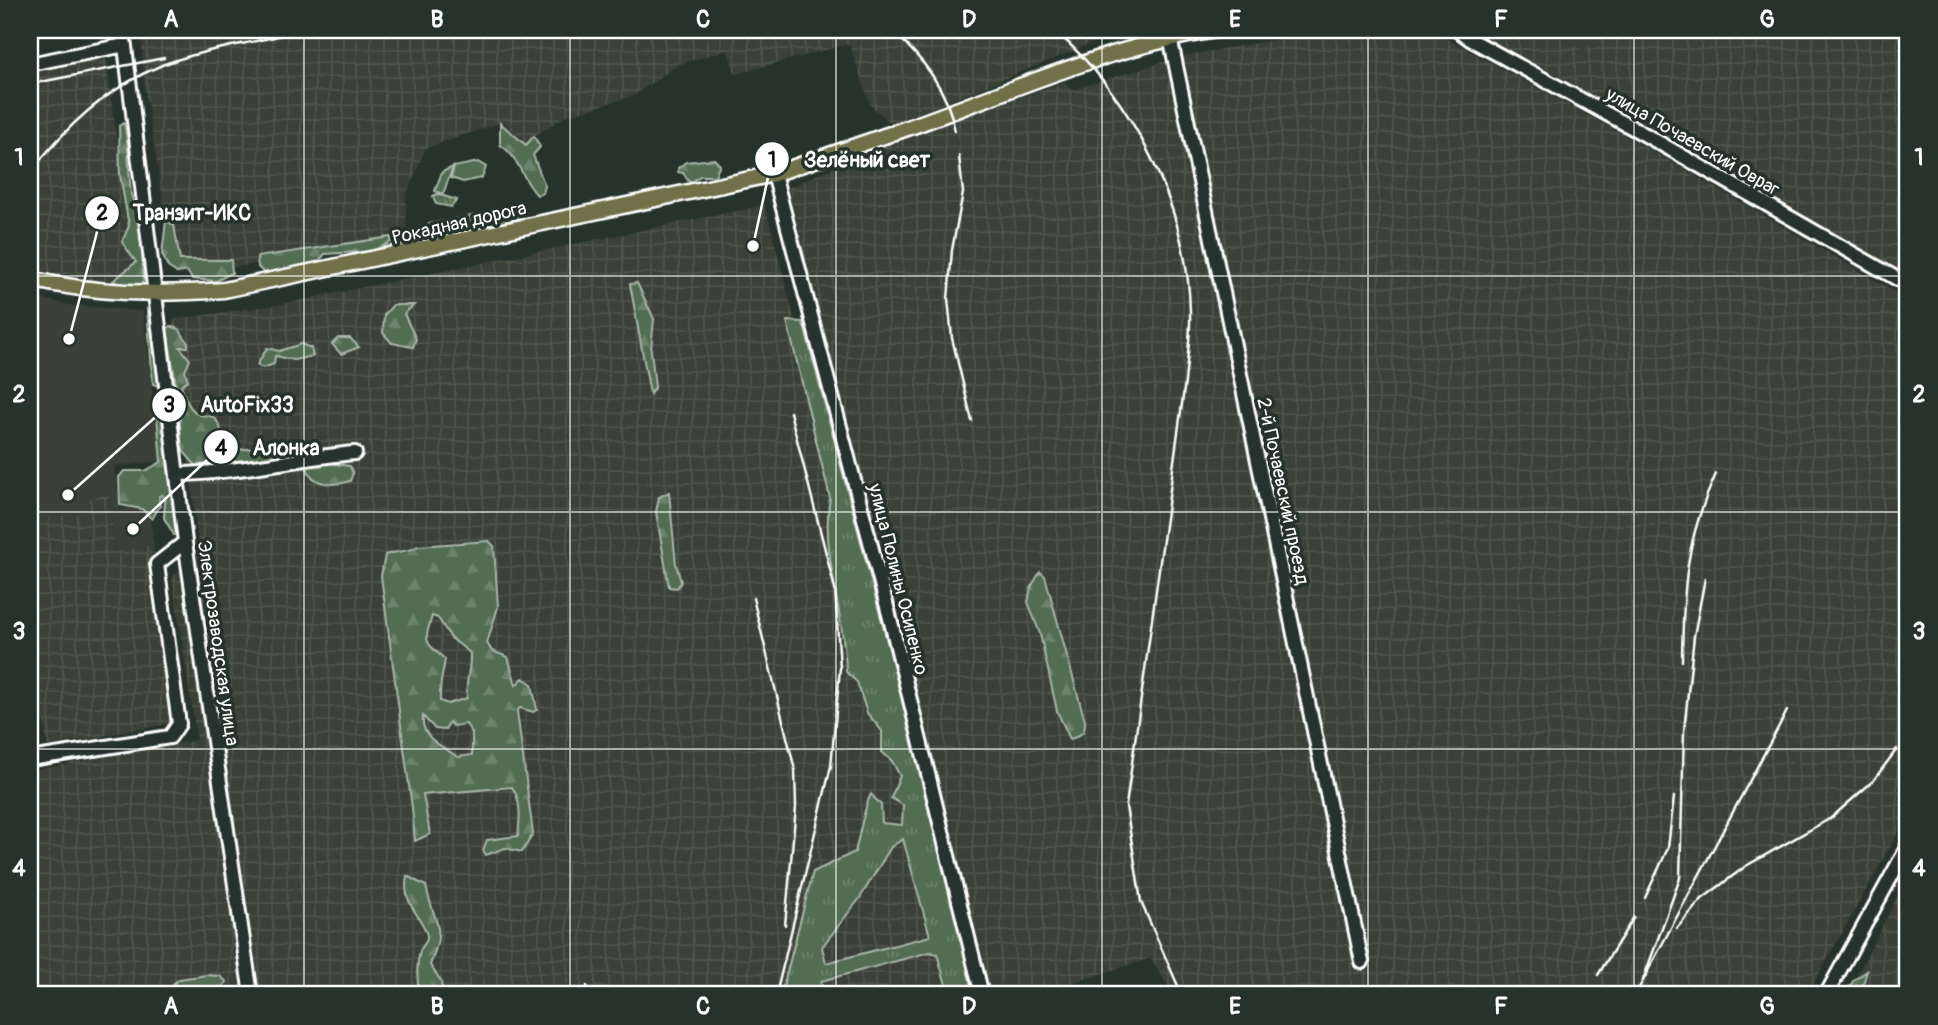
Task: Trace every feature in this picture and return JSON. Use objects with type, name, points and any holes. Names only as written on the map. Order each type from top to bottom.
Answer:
[{"type":"main road","name":"Рокадная дорога","points":[[30,279],[108,293],[156,295],[250,285],[774,174],[1168,33],[1216,30]]},
{"type":"street","name":"Электрозаводская улица","points":[[123,30],[184,542],[251,995]]},
{"type":"street","name":"улица Почаевский Овраг","points":[[1458,30],[1908,285]]},
{"type":"street","name":"2-й Почаевский проезд","points":[[1168,33],[1362,962]]},
{"type":"street","points":[[30,64],[125,45]]},
{"type":"street","name":"улица Полины Осипенко","points":[[774,174],[892,626],[982,995]]},
{"type":"street","points":[[178,474],[206,474],[355,453]]},
{"type":"street","points":[[30,759],[170,737],[179,724],[157,564],[184,542]]},
{"type":"street","points":[[1826,995],[1908,846]]},
{"type":"shaded area","points":[[141,30],[1124,30],[893,124],[871,106],[849,44],[735,74],[728,50],[679,64],[633,96],[566,116],[534,136],[526,145],[500,123],[426,148],[406,196],[406,240],[388,246],[175,275],[144,83]]},
{"type":"shaded area","points":[[1334,30],[1431,30],[1633,140],[1908,299],[1908,815],[1807,995],[1173,995],[1151,958],[1034,995],[990,995],[788,188],[884,144],[1065,82],[1072,90],[1182,56]]},
{"type":"shaded area","points":[[1479,30],[1567,30],[1562,40],[1586,52],[1598,30],[1908,30],[1908,275],[1546,69],[1495,43]]},
{"type":"shaded area","points":[[1567,30],[1598,30],[1586,53],[1562,39]]},
{"type":"shaded area","points":[[106,58],[133,265],[120,285],[30,269],[30,74]]},
{"type":"shaded area","points":[[765,205],[969,995],[30,995],[30,771],[197,740],[172,578],[199,551],[173,323],[176,319],[277,305]]},
{"type":"shaded area","points":[[30,296],[69,305],[143,311],[160,461],[114,466],[120,509],[148,506],[154,545],[115,551],[109,495],[89,498],[90,507],[87,514],[37,518],[37,526],[30,527]]},
{"type":"shaded area","points":[[109,495],[115,551],[154,545],[152,558],[173,723],[47,746],[30,622],[30,527],[37,526],[37,518],[87,514],[86,508],[90,507],[89,498]]},
{"type":"shaded area","points":[[1908,876],[1908,995],[1847,995]]},
{"type":"green space","points":[[124,123],[131,193],[142,234],[144,280],[141,284],[130,287],[113,281],[136,262],[122,242],[129,226],[120,175],[119,126]]},
{"type":"green space","points":[[500,123],[526,145],[534,136],[540,147],[533,155],[545,186],[543,193],[537,195],[512,156],[500,145]]},
{"type":"green space","points":[[714,159],[720,165],[715,176],[700,176],[690,183],[683,173],[678,172],[678,168],[686,162]]},
{"type":"green space","points":[[478,162],[486,167],[482,178],[463,182],[451,178],[454,167]]},
{"type":"green space","points":[[453,167],[443,194],[435,191],[442,172]]},
{"type":"green space","points":[[437,194],[457,200],[451,207],[436,204],[433,196]]},
{"type":"green space","points":[[519,207],[524,209],[522,218],[431,237],[427,235],[426,228],[429,224]]},
{"type":"green space","points":[[166,221],[174,225],[180,260],[231,260],[232,273],[216,281],[192,279],[187,271],[177,273],[168,267],[162,254]]},
{"type":"green space","points":[[391,237],[391,242],[373,251],[325,254],[317,263],[264,273],[258,267],[257,257]]},
{"type":"green space","points":[[637,283],[654,319],[651,350],[655,387],[650,394],[630,284]]},
{"type":"green space","points":[[393,305],[414,305],[404,314],[416,339],[413,347],[392,343],[383,333],[384,315]]},
{"type":"green space","points":[[147,309],[154,314],[161,387],[153,384]]},
{"type":"green space","points":[[787,321],[803,322],[980,995],[949,995],[937,954],[930,952],[821,981],[823,995],[781,995],[813,872],[855,852],[871,794],[881,805],[882,823],[902,825],[903,805],[891,798],[900,776],[892,761],[882,752],[882,731],[867,713],[857,682],[846,672],[842,628],[830,561],[830,498]],"holes":[[[903,839],[930,936],[826,963],[822,947],[860,898],[891,847]]]},
{"type":"green space","points":[[170,326],[179,329],[188,343],[188,347],[180,347],[190,360],[185,371],[188,380],[181,385],[185,398],[198,414],[217,421],[224,446],[223,455],[242,449],[256,449],[276,453],[273,457],[240,465],[199,469],[184,452],[167,330]]},
{"type":"green space","points":[[338,338],[350,338],[359,347],[341,354],[332,344]]},
{"type":"green space","points":[[301,344],[311,348],[313,356],[294,360],[275,356],[274,364],[263,368],[257,365],[267,348],[279,351]]},
{"type":"green space","points":[[160,410],[166,415],[179,535],[174,535],[164,518],[165,500],[162,495],[159,496],[160,506],[152,519],[142,509],[120,505],[119,477],[124,471],[145,471],[161,462],[157,417]]},
{"type":"green space","points":[[319,462],[350,466],[353,473],[350,481],[331,484],[314,478],[307,468],[309,464]]},
{"type":"green space","points":[[669,492],[676,564],[681,582],[677,588],[669,587],[656,512],[659,497]]},
{"type":"green space","points":[[489,541],[494,546],[498,607],[487,643],[492,651],[508,657],[516,685],[523,678],[532,684],[537,710],[533,712],[520,708],[517,711],[533,834],[522,852],[505,848],[486,855],[483,850],[487,840],[518,836],[519,805],[512,787],[423,795],[430,834],[415,841],[381,576],[385,555],[418,546]],"holes":[[[432,616],[438,618],[451,638],[470,653],[467,698],[448,704],[440,701],[445,659],[433,649],[427,637]],[[423,716],[435,729],[445,730],[449,722],[453,726],[466,724],[472,733],[472,755],[458,757],[433,741],[425,730]]]},
{"type":"green space","points":[[1040,572],[1045,576],[1085,721],[1082,733],[1070,739],[1057,711],[1040,634],[1028,602],[1031,587]]},
{"type":"green space","points":[[407,876],[426,886],[438,932],[430,965],[441,981],[443,995],[420,995],[418,962],[427,935],[409,900]]},
{"type":"green space","points":[[1867,971],[1860,995],[1844,995],[1854,980]]},
{"type":"green space","points":[[220,976],[227,982],[213,995],[174,995],[173,984],[179,979]]},
{"type":"railway","points":[[270,37],[308,30]]},
{"type":"railway","points":[[892,30],[932,75],[946,101],[955,131]]},
{"type":"railway","points":[[1054,30],[1108,88],[1151,157],[1179,233],[1187,273],[1190,321],[1185,382],[1126,806],[1141,902],[1182,995]]},
{"type":"railway","points":[[30,173],[73,124],[106,97],[142,74],[190,56],[278,36]]},
{"type":"railway","points":[[30,84],[164,58]]},
{"type":"railway","points":[[959,156],[963,193],[952,250],[948,299],[952,338],[972,421]]},
{"type":"railway","points":[[776,995],[831,766],[840,668],[835,589],[790,412]]},
{"type":"railway","points":[[1682,661],[1683,611],[1692,543],[1716,474]]},
{"type":"railway","points":[[1705,578],[1694,636],[1684,731],[1680,878],[1643,980],[1787,711]]},
{"type":"railway","points":[[753,598],[795,770],[796,807],[785,925]]},
{"type":"railway","points":[[30,697],[30,732]]},
{"type":"railway","points":[[1677,928],[1702,899],[1746,866],[1831,818],[1873,781],[1897,749]]},
{"type":"railway","points":[[1645,898],[1668,848],[1674,797]]},
{"type":"railway","points":[[1598,975],[1634,917]]},
{"type":"railway","points":[[1635,995],[1648,972]]},
{"type":"railway","points":[[587,986],[588,995]]},
{"type":"place","name":"Зелёный свет","points":[[753,246]]},
{"type":"place","name":"Транзит-ИКС","points":[[69,339]]},
{"type":"place","name":"AutoFix33","points":[[68,495]]},
{"type":"place","name":"Алонка","points":[[133,529]]}]
